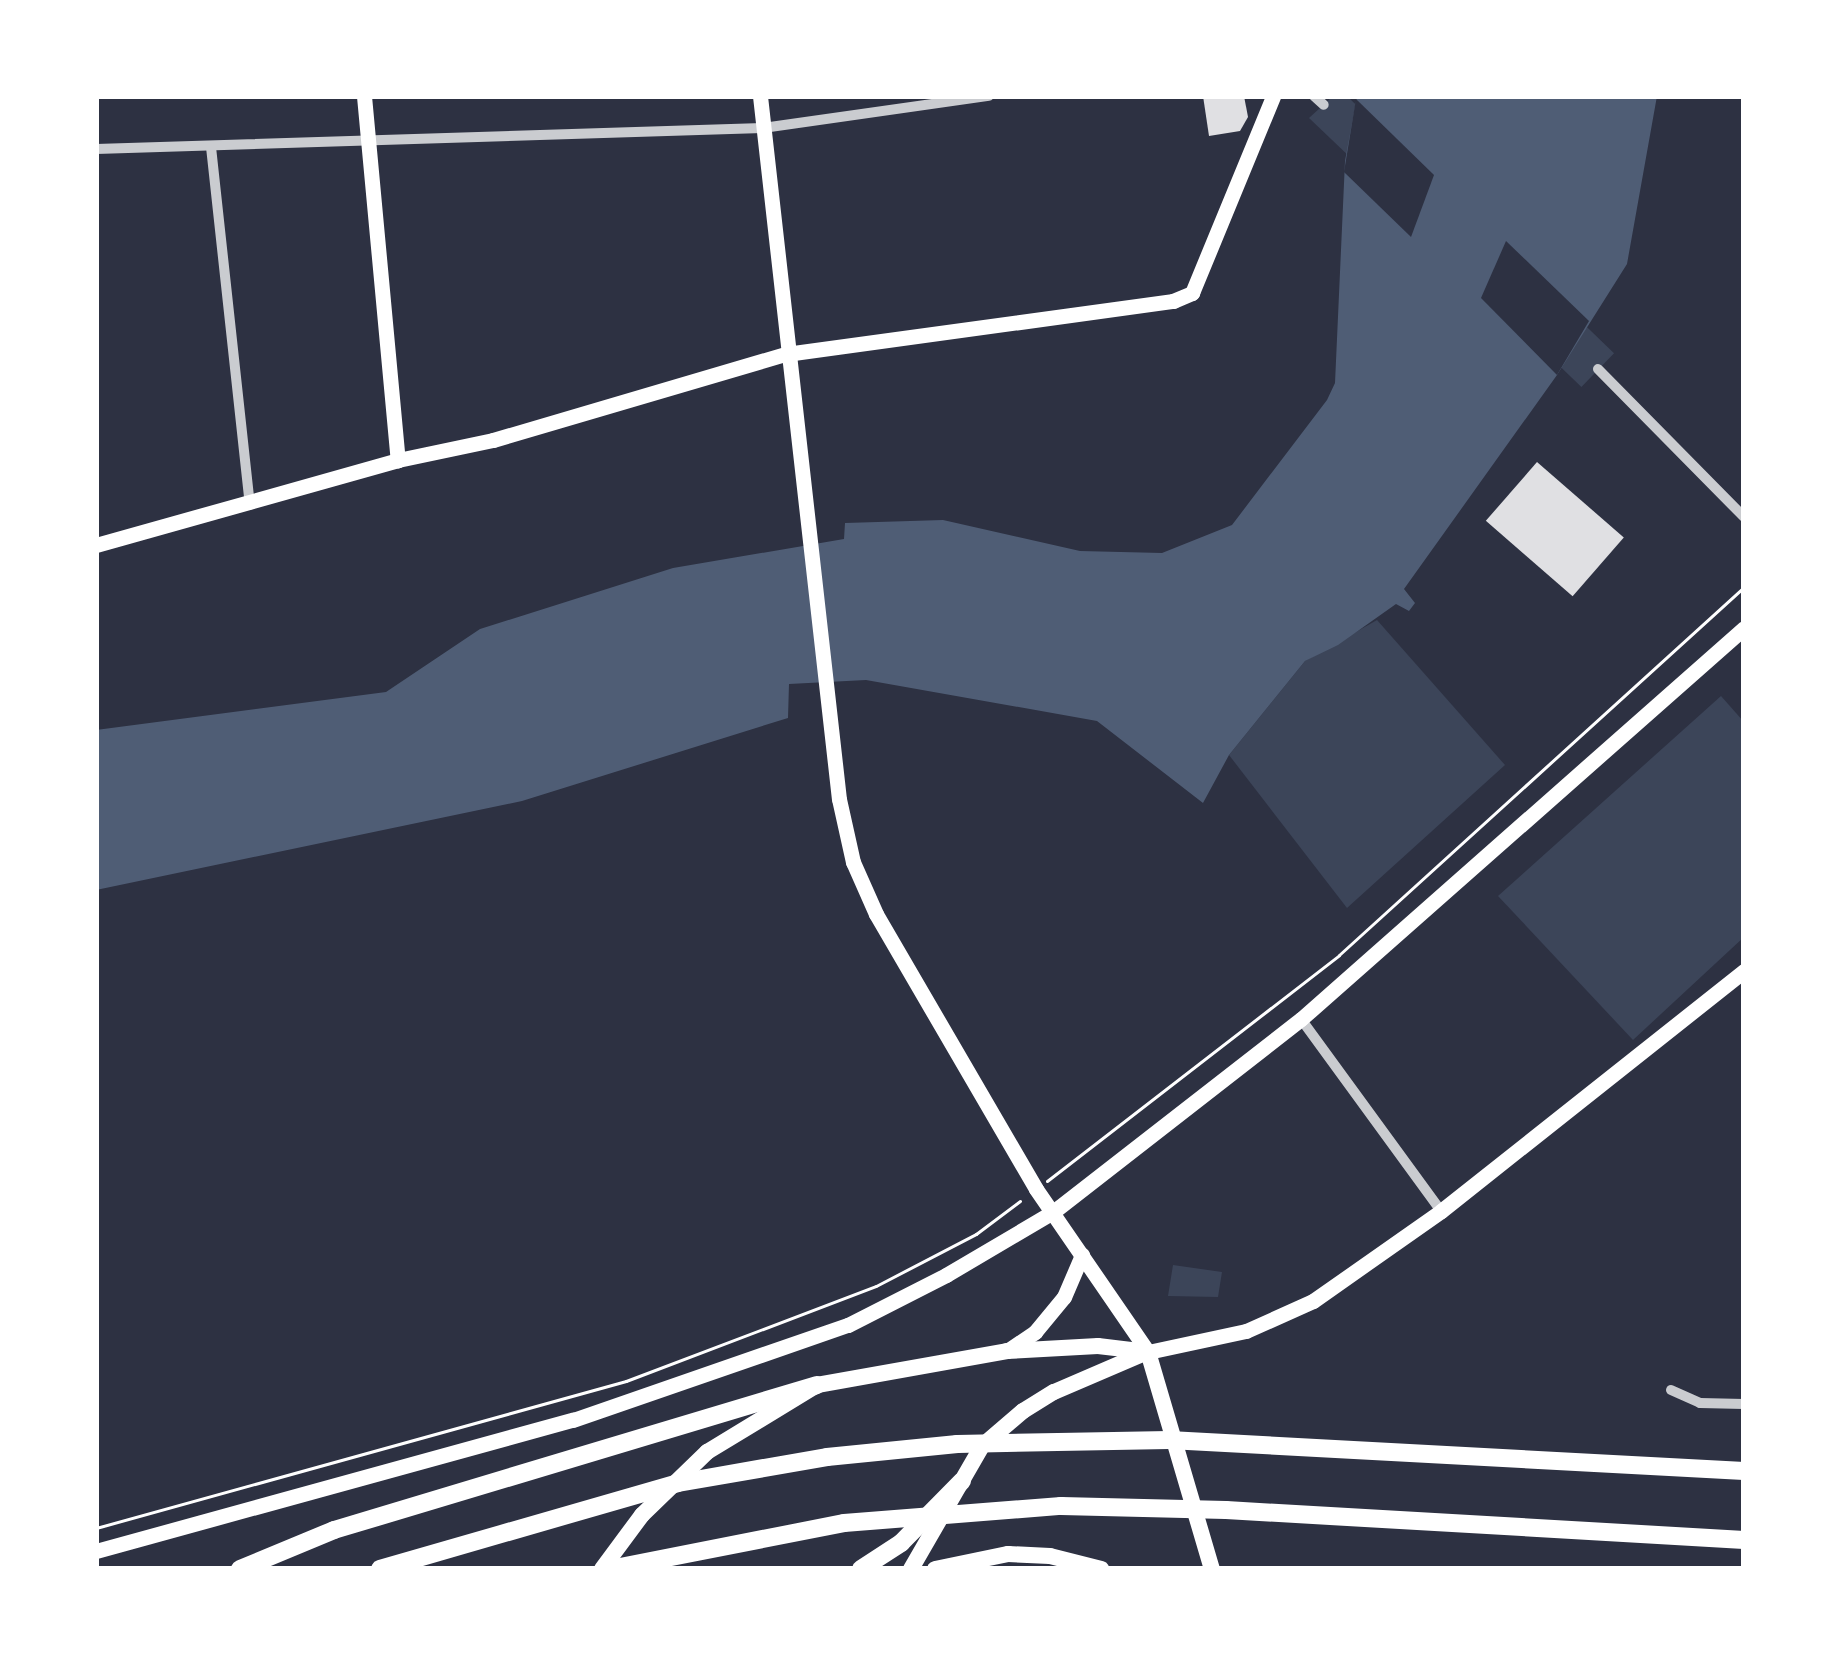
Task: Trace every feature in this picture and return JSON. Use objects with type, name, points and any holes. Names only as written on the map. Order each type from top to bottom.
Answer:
[{"type":"highway","points":[[240,1569],[334,1530],[817,1385]]},
{"type":"highway","points":[[380,1569],[705,1477],[957,1444],[1205,1441],[1744,1472]]},
{"type":"highway","points":[[861,1569],[901,1543],[962,1480]]},
{"type":"highway","points":[[612,1568],[752,1538],[897,1516],[1061,1506],[1226,1510],[1744,1540]]},
{"type":"main road","points":[[364,96],[398,460]]},
{"type":"main road","points":[[760,96],[838,799],[853,862],[876,914],[1036,1189],[1148,1352],[1212,1569]]},
{"type":"main road","points":[[96,545],[398,460],[493,440],[786,354],[1173,301],[1192,293],[1273,96]]},
{"type":"main road","points":[[96,1550],[573,1420],[736,1366],[848,1325],[1053,1212],[1301,1019],[1744,628]]},
{"type":"main road","points":[[911,1569],[982,1446],[1022,1411],[1148,1352],[1246,1331],[1313,1301],[1441,1211],[1744,971]]},
{"type":"main road","points":[[1007,1351],[1035,1332],[1064,1297],[1082,1256]]},
{"type":"main road","points":[[612,1568],[643,1515],[707,1452],[817,1385],[1007,1351],[1098,1346],[1148,1352]]},
{"type":"main road","points":[[935,1569],[1008,1554],[1050,1556],[1102,1569]]},
{"type":"street","points":[[96,149],[764,128],[988,96]]},
{"type":"street","points":[[211,147],[250,505]]},
{"type":"street","points":[[1598,369],[1744,517]]},
{"type":"street","points":[[1301,1019],[1441,1211]]},
{"type":"street","points":[[1672,1390],[1700,1403],[1744,1404]]},
{"type":"path","points":[[96,1528],[620,1383],[762,1332],[976,1234],[1339,955],[1744,587]]},
{"type":"shaded area","points":[[1333,96],[1347,96],[1431,178],[1418,222],[1309,118]]},
{"type":"shaded area","points":[[1357,96],[1657,96],[1627,264],[1557,375],[1404,589],[1415,603],[1409,611],[1396,604],[1338,645],[1305,661],[1229,755],[1203,803],[1097,721],[866,680],[789,684],[788,718],[522,801],[96,890],[96,730],[386,692],[480,629],[673,568],[844,539],[845,523],[943,520],[1080,551],[1162,553],[1232,525],[1335,383],[1345,161]]},
{"type":"shaded area","points":[[1504,247],[1614,353],[1581,387],[1471,281]]},
{"type":"shaded area","points":[[1377,620],[1505,765],[1347,908],[1229,755],[1305,661]]},
{"type":"shaded area","points":[[1721,696],[1744,722],[1744,937],[1633,1040],[1498,896]]},
{"type":"shaded area","points":[[1173,1265],[1222,1272],[1218,1297],[1168,1296]]},
{"type":"pier","points":[[1356,99],[1434,175],[1411,237],[1344,172]]},
{"type":"pier","points":[[1506,241],[1589,321],[1557,375],[1481,298]]},
{"type":"building","points":[[1203,96],[1244,96],[1248,117],[1240,131],[1209,136]]},
{"type":"building","points":[[1537,462],[1624,537],[1573,596],[1486,521]]}]
